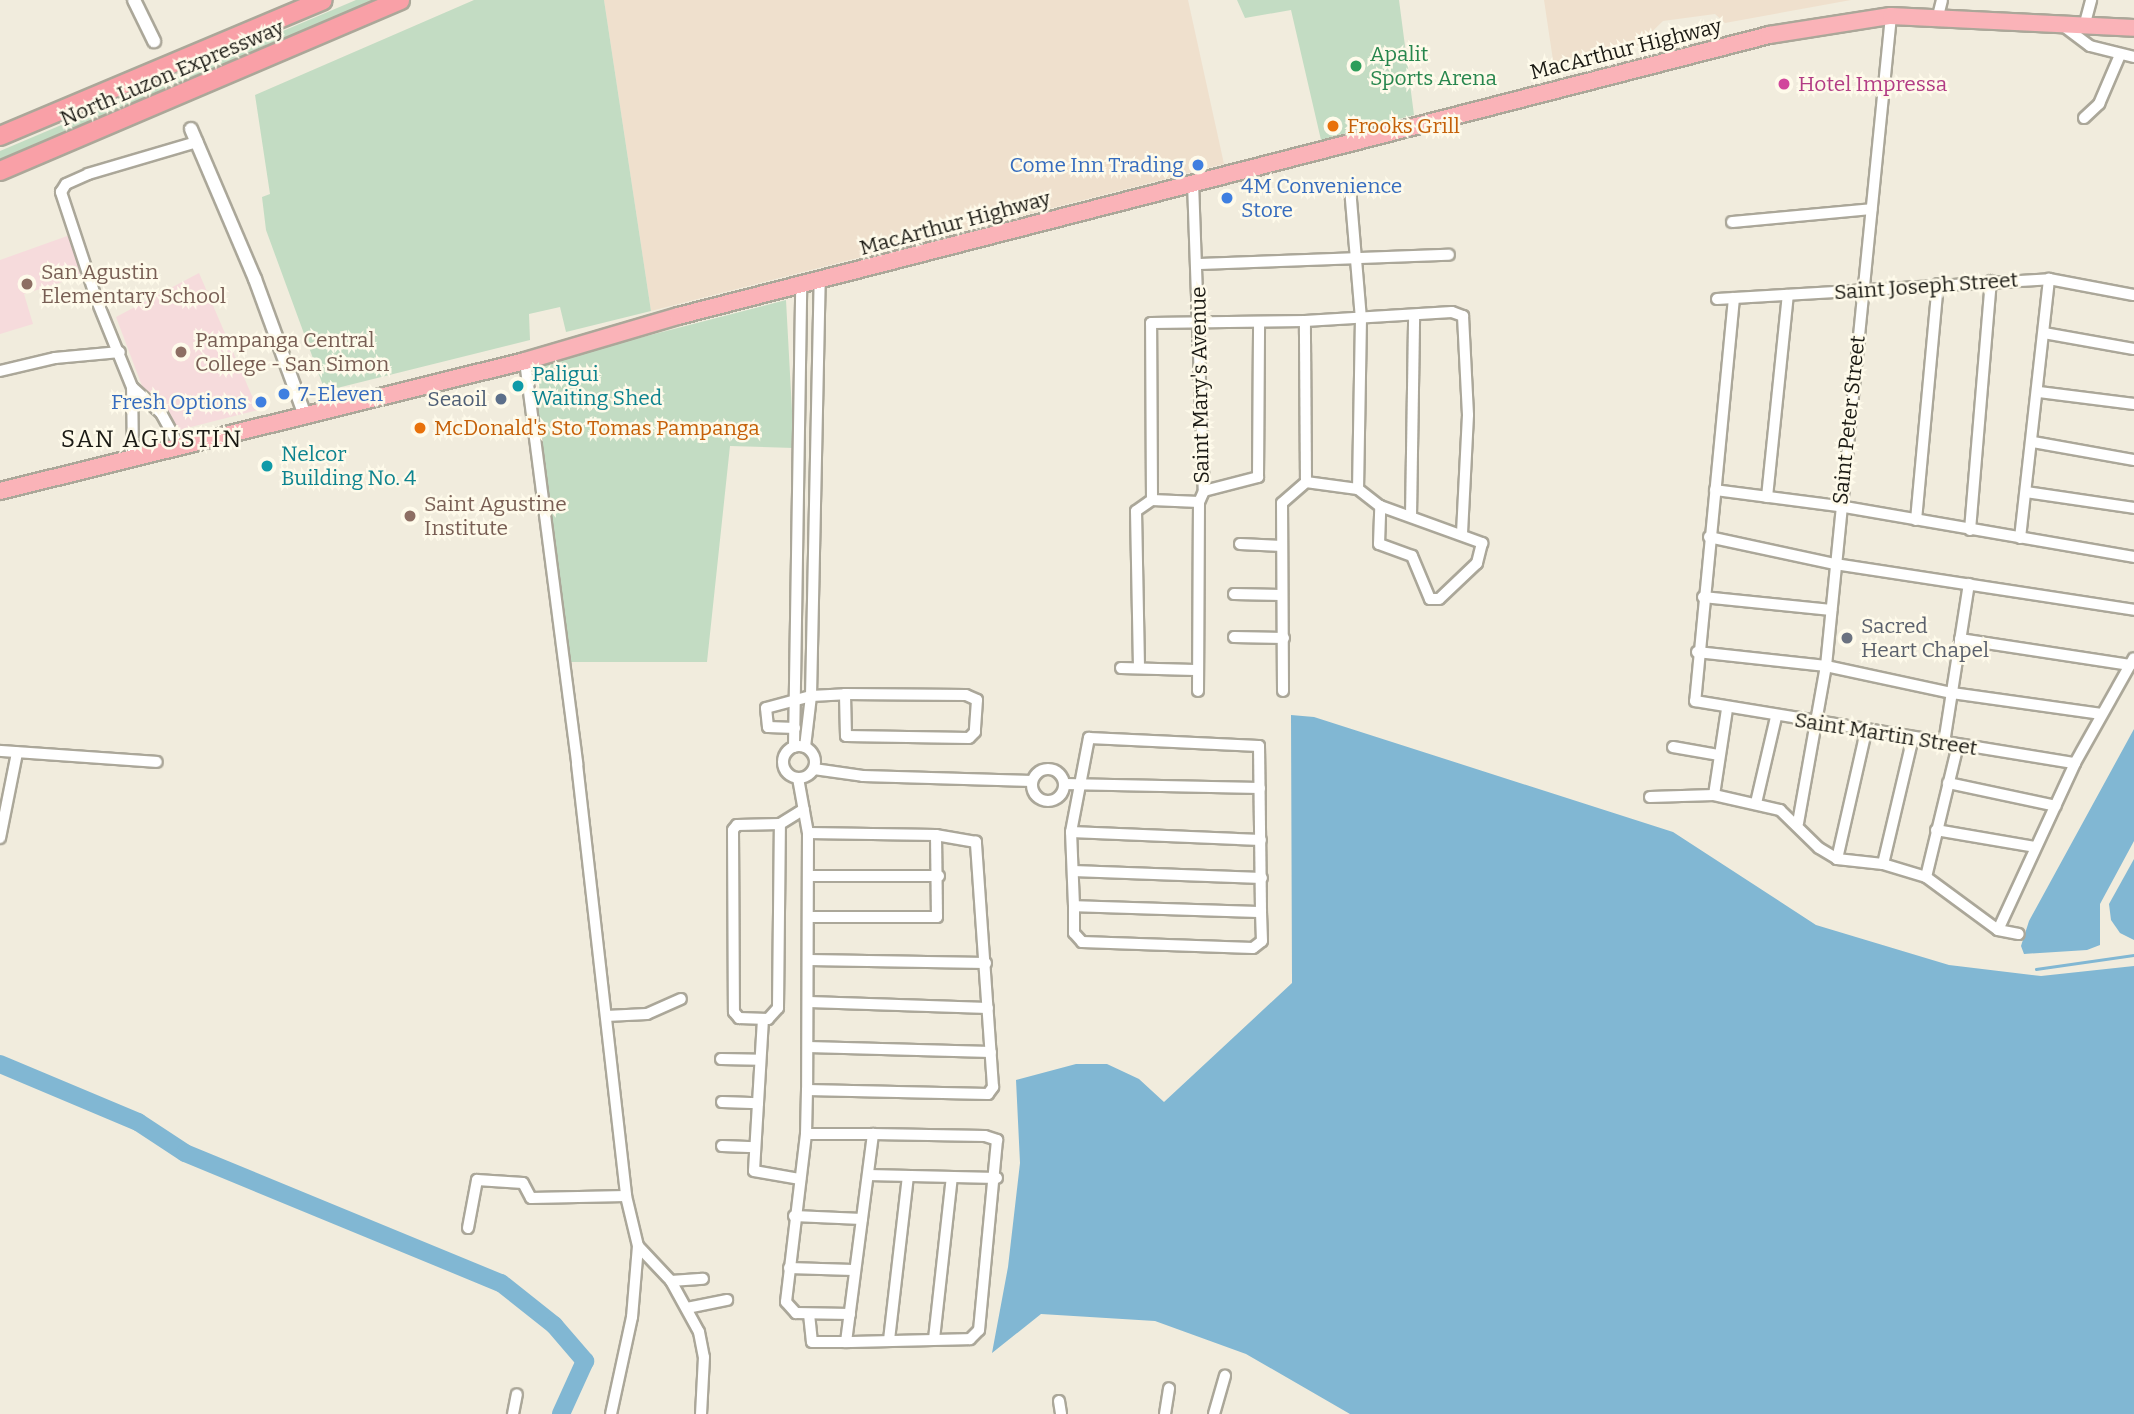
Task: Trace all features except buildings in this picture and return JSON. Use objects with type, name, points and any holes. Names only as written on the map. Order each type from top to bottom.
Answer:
[{"type":"highway","name":"North Luzon Expressway","points":[[0,136],[323,0]]},
{"type":"highway","name":"North Luzon Expressway","points":[[0,171],[400,0]]},
{"type":"highway","name":"MacArthur Highway","points":[[0,491],[133,455],[524,361],[801,284],[1769,34],[1940,8],[2134,28]]},
{"type":"main road","points":[[134,0],[154,41]]},
{"type":"main road","points":[[191,129],[255,279],[304,413]]},
{"type":"street","points":[[2085,23],[2091,0]]},
{"type":"street","name":"Saint Peter Street","points":[[1798,823],[1818,724],[1826,666],[1839,506],[1891,16]]},
{"type":"street","points":[[2059,22],[2090,46],[2134,57]]},
{"type":"street","points":[[2084,118],[2099,104],[2120,55]]},
{"type":"street","points":[[133,455],[132,387],[120,352],[97,302],[61,203],[61,192],[66,184],[88,174],[197,142]]},
{"type":"street","name":"Saint Mary's Avenue","points":[[1193,182],[1204,491],[1199,502],[1195,670],[1198,691]]},
{"type":"street","points":[[1349,188],[1361,318],[1358,489]]},
{"type":"street","points":[[1732,222],[1871,209]]},
{"type":"street","points":[[1198,264],[1448,255]]},
{"type":"street","points":[[2020,538],[2039,392],[2049,279]]},
{"type":"street","name":"Saint Joseph Street","points":[[1717,299],[2049,279],[2134,295]]},
{"type":"street","points":[[820,280],[811,696],[799,747],[784,756],[783,766],[798,778],[808,833],[809,876],[806,1134],[794,1216],[786,1302],[789,1310],[809,1314],[850,1314]]},
{"type":"street","points":[[1970,530],[1991,281]]},
{"type":"street","points":[[801,284],[795,728],[799,747],[814,756],[814,769]]},
{"type":"street","points":[[1916,520],[1938,284]]},
{"type":"street","points":[[1768,497],[1788,295]]},
{"type":"street","points":[[1734,298],[1697,652],[1826,666],[1952,693],[2102,714]]},
{"type":"street","points":[[802,314],[819,312]]},
{"type":"street","points":[[1152,500],[1149,326],[1305,321],[1456,312],[1466,320],[1462,534]]},
{"type":"street","points":[[1412,516],[1414,316]]},
{"type":"street","points":[[1305,321],[1306,482]]},
{"type":"street","points":[[1204,491],[1258,477],[1259,323]]},
{"type":"street","points":[[2044,333],[2134,348]]},
{"type":"street","points":[[0,371],[55,358],[120,352]]},
{"type":"street","points":[[524,361],[626,1196],[638,1246],[632,1317],[611,1414]]},
{"type":"street","points":[[801,368],[818,367]]},
{"type":"street","points":[[132,387],[161,413],[179,446]]},
{"type":"street","points":[[2039,392],[2134,404]]},
{"type":"street","points":[[2033,442],[2134,460]]},
{"type":"street","points":[[1283,691],[1282,503],[1306,482],[1358,489],[1380,506],[1482,543],[1482,552],[1467,574],[1434,600],[1412,556],[1379,544],[1380,506]]},
{"type":"street","points":[[1715,490],[1839,506],[2134,557]]},
{"type":"street","points":[[2026,492],[2134,508]]},
{"type":"street","points":[[800,500],[815,501]]},
{"type":"street","points":[[1139,667],[1136,511],[1152,500],[1199,502]]},
{"type":"street","points":[[1709,537],[1835,564],[2134,610]]},
{"type":"street","points":[[1240,544],[1282,546]]},
{"type":"street","points":[[1944,743],[1969,584]]},
{"type":"street","points":[[1234,594],[1281,595]]},
{"type":"street","points":[[1703,597],[1831,611]]},
{"type":"street","points":[[1234,637],[1284,638]]},
{"type":"street","points":[[1960,639],[2132,662],[2076,763],[1998,930]]},
{"type":"street","name":"Saint Martin Street","points":[[1697,652],[1698,703],[2076,763]]},
{"type":"street","points":[[1121,668],[1195,670]]},
{"type":"street","points":[[795,728],[768,727],[764,720],[771,703],[797,702],[811,696],[845,694],[971,695],[977,700],[975,732],[969,738],[846,736],[845,694]]},
{"type":"street","points":[[1714,795],[1727,709]]},
{"type":"street","points":[[1756,803],[1776,717]]},
{"type":"street","points":[[1837,859],[1866,731]]},
{"type":"street","points":[[1883,864],[1913,737]]},
{"type":"street","points":[[1093,738],[1256,744],[1261,749],[1260,788],[1262,878],[1259,946],[1201,947],[1083,942],[1074,933],[1072,832],[1085,743],[1093,738]]},
{"type":"street","points":[[1926,877],[1958,745]]},
{"type":"street","points":[[1673,747],[1719,755]]},
{"type":"street","points":[[0,751],[157,762]]},
{"type":"street","points":[[0,838],[17,753]]},
{"type":"street","points":[[798,778],[814,769],[863,776],[1032,781]]},
{"type":"street","points":[[1064,784],[1057,798],[1047,801],[1037,796],[1032,781],[1037,772],[1052,769],[1064,784],[1080,786],[1260,788]]},
{"type":"street","points":[[1948,783],[2056,806]]},
{"type":"street","points":[[1650,797],[1714,795],[1780,810],[1798,823],[1819,848],[1837,859],[1883,864],[1926,877],[1998,930],[2019,934]]},
{"type":"street","points":[[780,824],[778,1008],[776,1015],[763,1019],[739,1018],[734,1012],[733,830],[737,825],[780,824],[804,808]]},
{"type":"street","points":[[1936,830],[2035,847]]},
{"type":"street","points":[[1072,832],[1261,840]]},
{"type":"street","points":[[807,1090],[988,1094],[993,1087],[976,842],[936,835],[808,833]]},
{"type":"street","points":[[809,917],[932,920],[939,913],[936,835]]},
{"type":"street","points":[[1073,871],[1262,878]]},
{"type":"street","points":[[809,876],[939,876]]},
{"type":"street","points":[[1074,906],[1261,912]]},
{"type":"street","points":[[809,960],[986,963]]},
{"type":"street","points":[[606,1016],[647,1014],[681,999]]},
{"type":"street","points":[[809,1002],[988,1008]]},
{"type":"street","points":[[763,1019],[754,1171],[800,1179]]},
{"type":"street","points":[[808,1047],[990,1052]]},
{"type":"street","points":[[721,1059],[760,1060]]},
{"type":"street","points":[[722,1102],[758,1103]]},
{"type":"street","points":[[806,1134],[995,1138],[997,1178],[979,1330],[970,1339],[812,1342],[809,1314]]},
{"type":"street","points":[[846,1342],[853,1270],[873,1134]]},
{"type":"street","points":[[722,1146],[755,1147]]},
{"type":"street","points":[[868,1175],[997,1178]]},
{"type":"street","points":[[889,1340],[908,1177]]},
{"type":"street","points":[[934,1339],[952,1177]]},
{"type":"street","points":[[468,1228],[477,1180],[523,1183],[531,1198],[626,1196]]},
{"type":"street","points":[[794,1216],[862,1219]]},
{"type":"street","points":[[638,1246],[671,1281],[687,1308],[704,1357],[701,1414]]},
{"type":"street","points":[[789,1268],[853,1270]]},
{"type":"street","points":[[671,1281],[703,1279]]},
{"type":"street","points":[[687,1308],[727,1300]]},
{"type":"street","points":[[1214,1414],[1226,1376]]},
{"type":"street","points":[[1164,1414],[1169,1388]]},
{"type":"street","points":[[513,1414],[517,1394]]},
{"type":"street","points":[[1059,1401],[1061,1414]]},
{"type":"shaded area","points":[[604,0],[1188,0],[1224,164],[651,311]]},
{"type":"shaded area","points":[[1544,0],[1851,0],[1725,23],[1715,14],[1663,21],[1632,51],[1554,67]]},
{"type":"shaded area","name":"San Agustin Elementary School","points":[[70,235],[84,275],[24,294],[33,324],[0,334],[0,260]]},
{"type":"shaded area","name":"Pampanga Central College - San Simon","points":[[199,273],[258,410],[179,430],[142,386],[116,317]]},
{"type":"green space","points":[[356,0],[375,0],[0,159],[0,151]]},
{"type":"green space","points":[[474,0],[604,0],[651,311],[566,332],[560,307],[529,314],[530,340],[325,391],[266,230],[262,197],[270,194],[255,95]]},
{"type":"green space","name":"Apalit Sports Arena","points":[[1237,0],[1399,0],[1414,115],[1321,140],[1291,10],[1245,18]]},
{"type":"green space","points":[[786,300],[794,448],[730,446],[707,662],[569,662],[533,402],[540,400],[538,364]]},
{"type":"water","points":[[1291,715],[1314,717],[1673,832],[1816,925],[1949,965],[2041,976],[2134,966],[2134,1414],[1350,1414],[1246,1354],[1155,1321],[1041,1314],[992,1353],[1008,1267],[1020,1163],[1016,1080],[1076,1064],[1107,1064],[1139,1079],[1164,1102],[1292,983]]},
{"type":"water","points":[[2134,729],[2134,841],[2100,904],[2100,945],[2087,950],[2024,954],[2021,946],[2029,921]]},
{"type":"water","points":[[2134,859],[2134,940],[2120,933],[2111,920],[2109,904]]},
{"type":"waterway","points":[[2036,969],[2134,955]]},
{"type":"waterway","points":[[0,1064],[138,1122],[185,1153],[501,1283],[554,1325],[585,1361],[561,1414]]},
{"type":"place","name":"Apalit Sports Arena","points":[[1356,66]]},
{"type":"place","name":"Hotel Impressa","points":[[1784,84]]},
{"type":"place","name":"Frooks Grill","points":[[1333,126]]},
{"type":"place","name":"Come Inn Trading","points":[[1198,165]]},
{"type":"place","name":"4M Convenience Store","points":[[1227,198]]},
{"type":"place","name":"San Agustin Elementary School","points":[[27,284]]},
{"type":"place","name":"Pampanga Central College - San Simon","points":[[181,352]]},
{"type":"place","name":"Paligui Waiting Shed","points":[[518,386]]},
{"type":"place","name":"7-Eleven","points":[[284,394]]},
{"type":"place","name":"Seaoil","points":[[501,399]]},
{"type":"place","name":"Fresh Options","points":[[261,402]]},
{"type":"place","name":"McDonald's Sto Tomas Pampanga","points":[[420,428]]},
{"type":"place","name":"Nelcor Building No. 4","points":[[267,466]]},
{"type":"place","name":"Saint Agustine Institute","points":[[410,516]]},
{"type":"place","name":"Sacred Heart Chapel","points":[[1847,638]]},
{"type":"district","name":"SAN AGUSTIN","points":[[152,440]]}]
